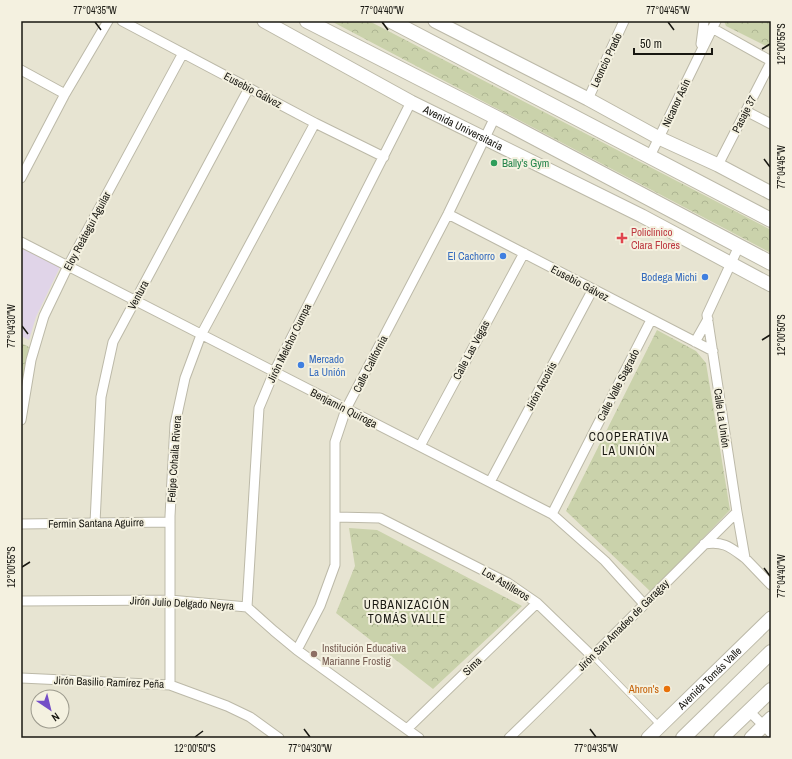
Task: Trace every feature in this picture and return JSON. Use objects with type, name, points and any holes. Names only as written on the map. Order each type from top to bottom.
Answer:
[{"type":"main road","name":"Avenida Universitaria","points":[[264,21],[411,102],[642,216],[771,284]]},
{"type":"main road","points":[[307,21],[495,117],[771,263]]},
{"type":"main road","points":[[390,21],[771,220]]},
{"type":"main road","points":[[435,21],[588,99],[659,138],[718,165],[771,193]]},
{"type":"main road","name":"Avenida Tomás Valle","points":[[648,738],[771,618]]},
{"type":"main road","points":[[683,738],[771,652]]},
{"type":"main road","points":[[721,738],[771,690]]},
{"type":"main road","points":[[751,738],[768,726]]},
{"type":"street","points":[[21,178],[65,94],[108,21]]},
{"type":"street","name":"Eusebio Gálvez","points":[[122,21],[384,157]]},
{"type":"street","name":"Leoncio Prado","points":[[588,99],[623,21]]},
{"type":"street","name":"Nicanor Asín","points":[[701,50],[704,21]]},
{"type":"street","points":[[714,25],[771,62]]},
{"type":"street","name":"Nicanor Asín","points":[[650,156],[714,25]]},
{"type":"street","name":"Eloy Reátegui Aguilar","points":[[21,420],[31,360],[44,316],[68,266],[184,53]]},
{"type":"street","name":"Pasaje 37","points":[[718,165],[771,62]]},
{"type":"street","points":[[21,70],[65,94]]},
{"type":"street","name":"Ventura","points":[[95,523],[101,397],[113,342],[249,88]]},
{"type":"street","name":"Jirón Melchor Cumpa","points":[[248,607],[259,408],[274,372],[411,102]]},
{"type":"street","points":[[746,111],[771,124]]},
{"type":"street","name":"Calle California","points":[[297,650],[320,606],[336,565],[335,442],[346,409],[448,214],[495,117]]},
{"type":"street","name":"Felipe Cohaila Rivera","points":[[170,685],[170,522],[175,424],[185,378],[201,335],[316,123]]},
{"type":"street","name":"Eusebio Gálvez","points":[[448,214],[713,351]]},
{"type":"street","name":"Benjamín Quiroga","points":[[21,242],[552,514],[605,561],[644,604]]},
{"type":"street","name":"Calle La Unión","points":[[739,246],[707,315],[736,512],[745,558]]},
{"type":"street","name":"Calle Las Vegas","points":[[420,446],[524,253]]},
{"type":"street","name":"Jirón Arcoíris","points":[[490,482],[593,290]]},
{"type":"street","points":[[695,342],[708,319]]},
{"type":"street","name":"Calle Valle Sagrado","points":[[552,514],[651,320]]},
{"type":"street","name":"Jirón San Amadeo de Garagay","points":[[509,738],[593,657],[736,512]]},
{"type":"street","name":"Los Astilleros","points":[[336,517],[380,518],[508,582],[537,603],[593,657]]},
{"type":"street","name":"Fermin Santana Aguirre","points":[[21,524],[170,522]]},
{"type":"street","points":[[704,544],[716,542],[729,546],[745,558],[771,585]]},
{"type":"street","name":"Jirón Julio Delgado Neyra","points":[[21,600],[170,600],[248,607],[297,650],[419,738]]},
{"type":"street","name":"Sima","points":[[407,729],[537,603]]},
{"type":"street","name":"Jirón Basilio Ramírez Peña","points":[[21,678],[170,685],[227,706],[250,717],[280,738]]},
{"type":"street","points":[[749,711],[768,726]]},
{"type":"lane","name":"Los Astilleros","points":[[593,657],[660,726]]},
{"type":"shaded area","points":[[21,244],[61,265],[36,317],[29,340],[21,336]]},
{"type":"green space","points":[[331,21],[369,21],[771,230],[771,253]]},
{"type":"green space","points":[[724,21],[771,21],[771,46],[768,47],[726,26]]},
{"type":"green space","points":[[657,330],[696,351],[706,363],[730,510],[651,592],[566,511]]},
{"type":"green space","points":[[21,343],[29,347],[21,390]]},
{"type":"green space","points":[[349,528],[377,530],[522,606],[433,689],[336,613],[355,566]]},
{"type":"place","name":"Bally's Gym","points":[[494,163]]},
{"type":"place","name":"Policlinico Clara Flores","points":[[622,238]]},
{"type":"place","name":"El Cachorro","points":[[503,256]]},
{"type":"place","name":"Bodega Michi","points":[[705,277]]},
{"type":"place","name":"Mercado La Unión","points":[[301,365]]},
{"type":"place","name":"Institución Educativa Marianne Frostig","points":[[314,654]]},
{"type":"place","name":"Ahron's","points":[[667,689]]},
{"type":"district","name":"COOPERATIVA LA UNIÓN","points":[[629,444]]},
{"type":"district","name":"URBANIZACIÓN TOMÁS VALLE","points":[[407,612]]}]
